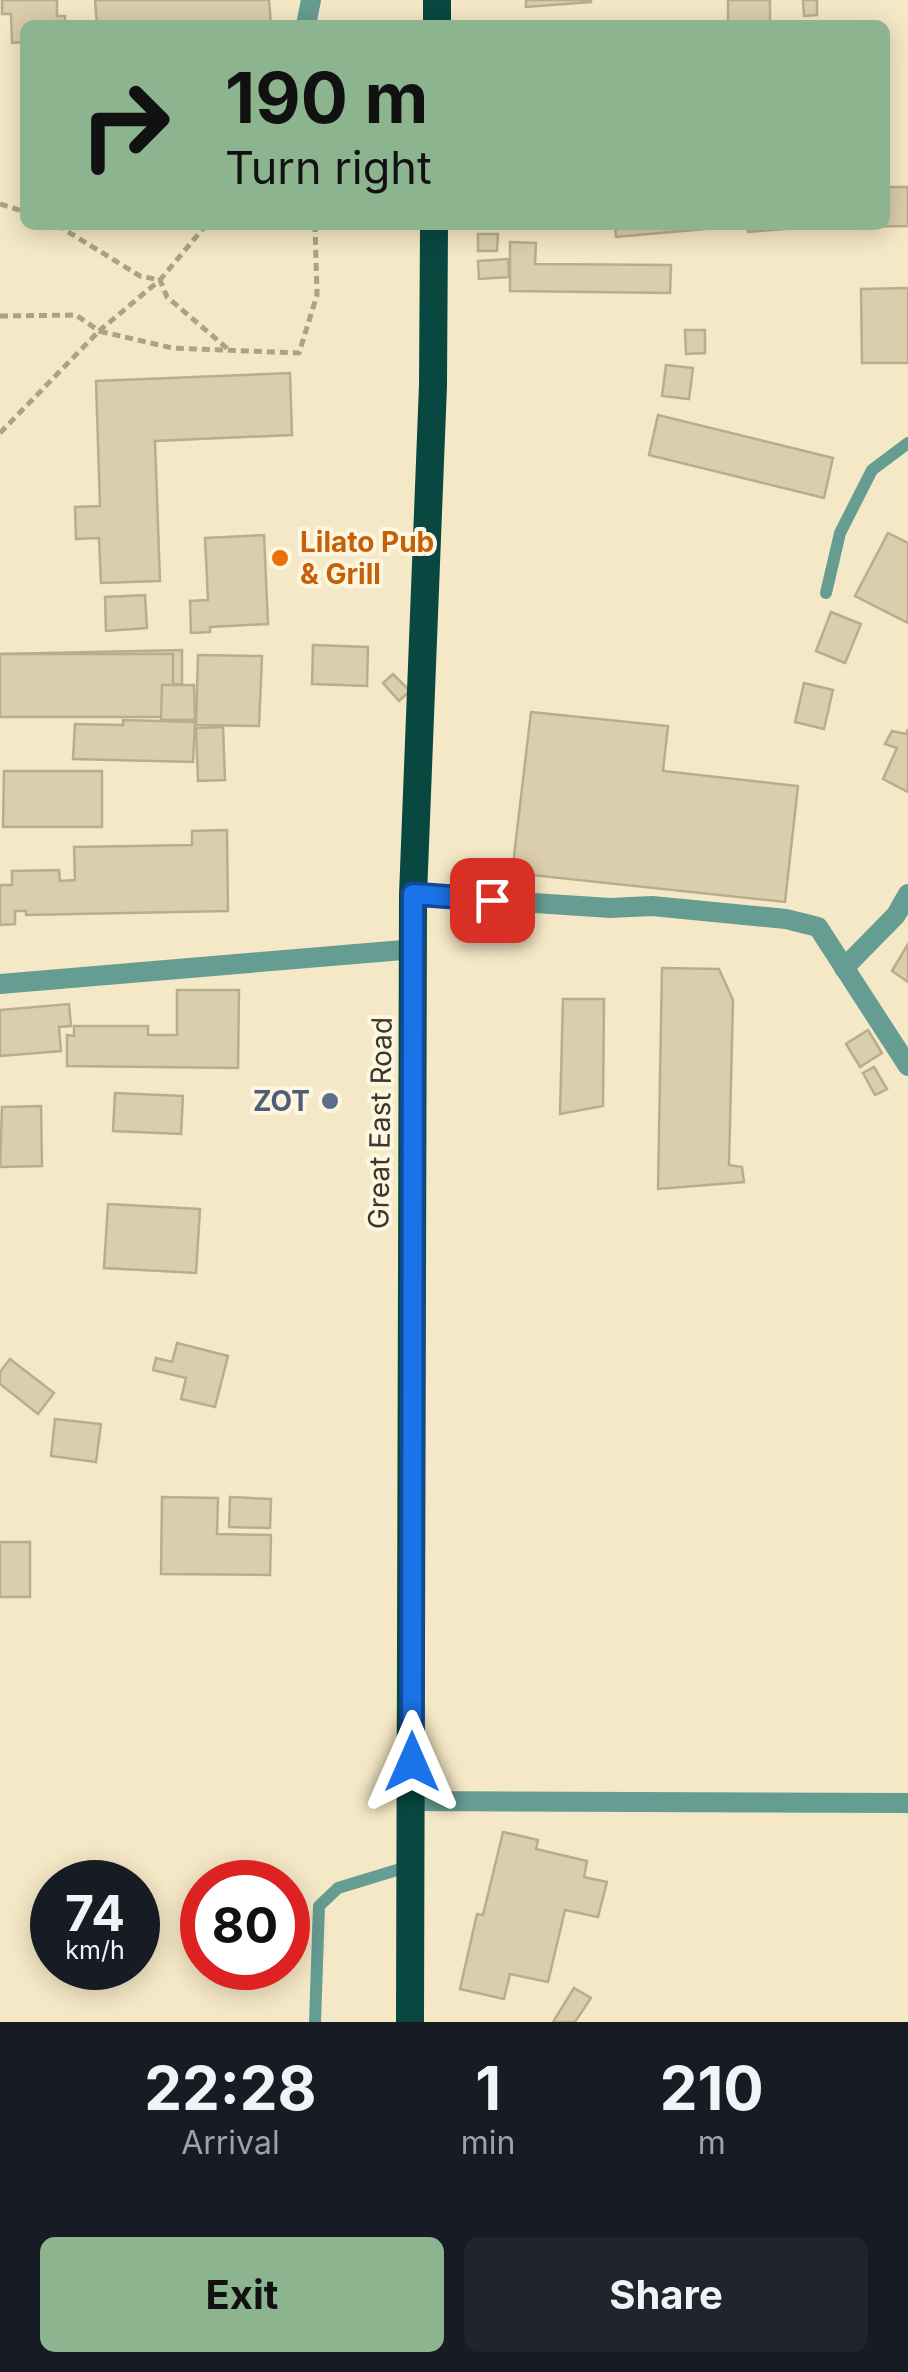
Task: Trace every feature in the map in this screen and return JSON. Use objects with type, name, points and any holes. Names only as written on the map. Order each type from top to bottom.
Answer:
[{"type":"highway","name":"Great East Road","points":[[410,2022],[413,894],[434,230]]},
{"type":"street","points":[[413,894],[610,908],[652,906],[786,918],[818,927],[908,1066]]},
{"type":"street","points":[[844,968],[896,915],[908,894]]},
{"type":"street","points":[[0,984],[415,948]]},
{"type":"street","points":[[412,1801],[908,1803]]},
{"type":"lane","points":[[826,592],[840,533],[872,470],[908,443]]},
{"type":"lane","points":[[315,2022],[319,1906],[338,1888],[410,1866]]},
{"type":"path","points":[[65,230],[140,276],[160,280]]},
{"type":"path","points":[[0,434],[99,331],[160,280],[202,230]]},
{"type":"path","points":[[0,316],[76,315],[99,331],[172,348],[299,353],[317,295],[315,230]]},
{"type":"path","points":[[160,280],[166,298],[229,350]]},
{"type":"building","points":[[2,0],[57,0],[57,16],[65,16],[65,20],[20,20],[20,42],[12,43],[11,14],[2,14]]},
{"type":"building","points":[[95,0],[269,0],[271,20],[97,20]]},
{"type":"building","points":[[526,0],[591,0],[591,2],[526,7]]},
{"type":"building","points":[[728,0],[770,0],[770,20],[728,20]]},
{"type":"building","points":[[803,0],[817,0],[817,15],[804,16]]},
{"type":"building","points":[[890,187],[908,187],[908,226],[890,226]]},
{"type":"building","points":[[615,230],[694,230],[616,237]]},
{"type":"building","points":[[478,234],[498,234],[497,251],[478,251]]},
{"type":"building","points":[[510,242],[536,243],[535,264],[671,265],[670,293],[510,291]]},
{"type":"building","points":[[508,259],[509,277],[479,279],[478,261]]},
{"type":"building","points":[[908,288],[908,363],[862,363],[861,289]]},
{"type":"building","points":[[685,330],[705,330],[705,353],[686,354]]},
{"type":"building","points":[[666,365],[693,368],[689,399],[662,396]]},
{"type":"building","points":[[290,373],[292,435],[155,441],[160,581],[101,583],[99,538],[76,539],[75,507],[100,506],[96,381]]},
{"type":"building","points":[[658,415],[833,458],[824,498],[649,455]]},
{"type":"building","points":[[888,533],[908,543],[908,623],[855,596]]},
{"type":"building","points":[[264,535],[268,624],[210,627],[210,632],[191,633],[190,601],[208,600],[205,538]]},
{"type":"building","points":[[145,595],[147,628],[106,631],[105,597]]},
{"type":"building","points":[[831,612],[861,624],[845,663],[816,651]]},
{"type":"building","points":[[313,645],[368,647],[367,686],[312,684]]},
{"type":"building","points":[[182,650],[182,684],[123,685],[123,701],[0,703],[0,654]]},
{"type":"building","points":[[0,654],[173,654],[173,717],[0,717]]},
{"type":"building","points":[[198,655],[262,656],[259,726],[196,725]]},
{"type":"building","points":[[393,674],[410,691],[399,701],[383,683]]},
{"type":"building","points":[[804,683],[833,690],[824,729],[795,722]]},
{"type":"building","points":[[162,685],[194,685],[195,720],[161,720]]},
{"type":"building","points":[[531,712],[668,726],[663,771],[798,786],[785,902],[512,873]]},
{"type":"building","points":[[123,720],[195,722],[193,762],[73,759],[75,724],[123,725]]},
{"type":"building","points":[[223,727],[225,780],[198,781],[196,728]]},
{"type":"building","points":[[908,729],[908,792],[883,779],[897,748],[885,744],[892,731],[906,734]]},
{"type":"building","points":[[4,771],[102,771],[102,827],[3,827]]},
{"type":"building","points":[[227,830],[228,911],[26,915],[26,911],[15,911],[15,924],[0,925],[0,885],[12,885],[12,871],[59,870],[60,881],[75,880],[74,847],[192,845],[192,831]]},
{"type":"building","points":[[908,944],[908,982],[892,971]]},
{"type":"building","points":[[662,968],[719,969],[733,1000],[729,1165],[742,1167],[744,1182],[658,1189]]},
{"type":"building","points":[[177,990],[239,990],[238,1068],[67,1066],[67,1035],[74,1036],[74,1026],[148,1026],[148,1035],[177,1035]]},
{"type":"building","points":[[563,999],[604,999],[603,1106],[560,1114]]},
{"type":"building","points":[[69,1004],[71,1026],[59,1027],[61,1051],[0,1056],[0,1010]]},
{"type":"building","points":[[868,1030],[882,1053],[860,1067],[846,1044]]},
{"type":"building","points":[[874,1067],[887,1089],[875,1095],[863,1073]]},
{"type":"building","points":[[115,1093],[183,1096],[181,1134],[113,1131]]},
{"type":"building","points":[[41,1106],[42,1166],[0,1167],[2,1107]]},
{"type":"building","points":[[108,1204],[200,1209],[196,1273],[104,1268]]},
{"type":"building","points":[[177,1343],[228,1356],[215,1407],[181,1399],[186,1378],[153,1370],[156,1358],[172,1362]]},
{"type":"building","points":[[10,1359],[54,1393],[38,1414],[0,1384],[0,1372]]},
{"type":"building","points":[[55,1419],[101,1424],[96,1462],[51,1456]]},
{"type":"building","points":[[162,1497],[218,1498],[217,1534],[271,1535],[270,1575],[161,1574]]},
{"type":"building","points":[[230,1497],[271,1499],[270,1528],[229,1527]]},
{"type":"building","points":[[0,1542],[30,1542],[30,1597],[0,1597]]},
{"type":"building","points":[[503,1832],[538,1840],[536,1849],[587,1861],[584,1877],[607,1882],[598,1917],[565,1910],[548,1982],[510,1974],[504,1999],[460,1989],[477,1914],[483,1915]]},
{"type":"building","points":[[574,1988],[591,1998],[575,2022],[553,2022]]},
{"type":"place","name":"Lilato Pub & Grill","points":[[280,558]]},
{"type":"place","name":"ZOT","points":[[330,1101]]},
{"type":"route","points":[[412,1762],[413,894],[492,900]]}]
